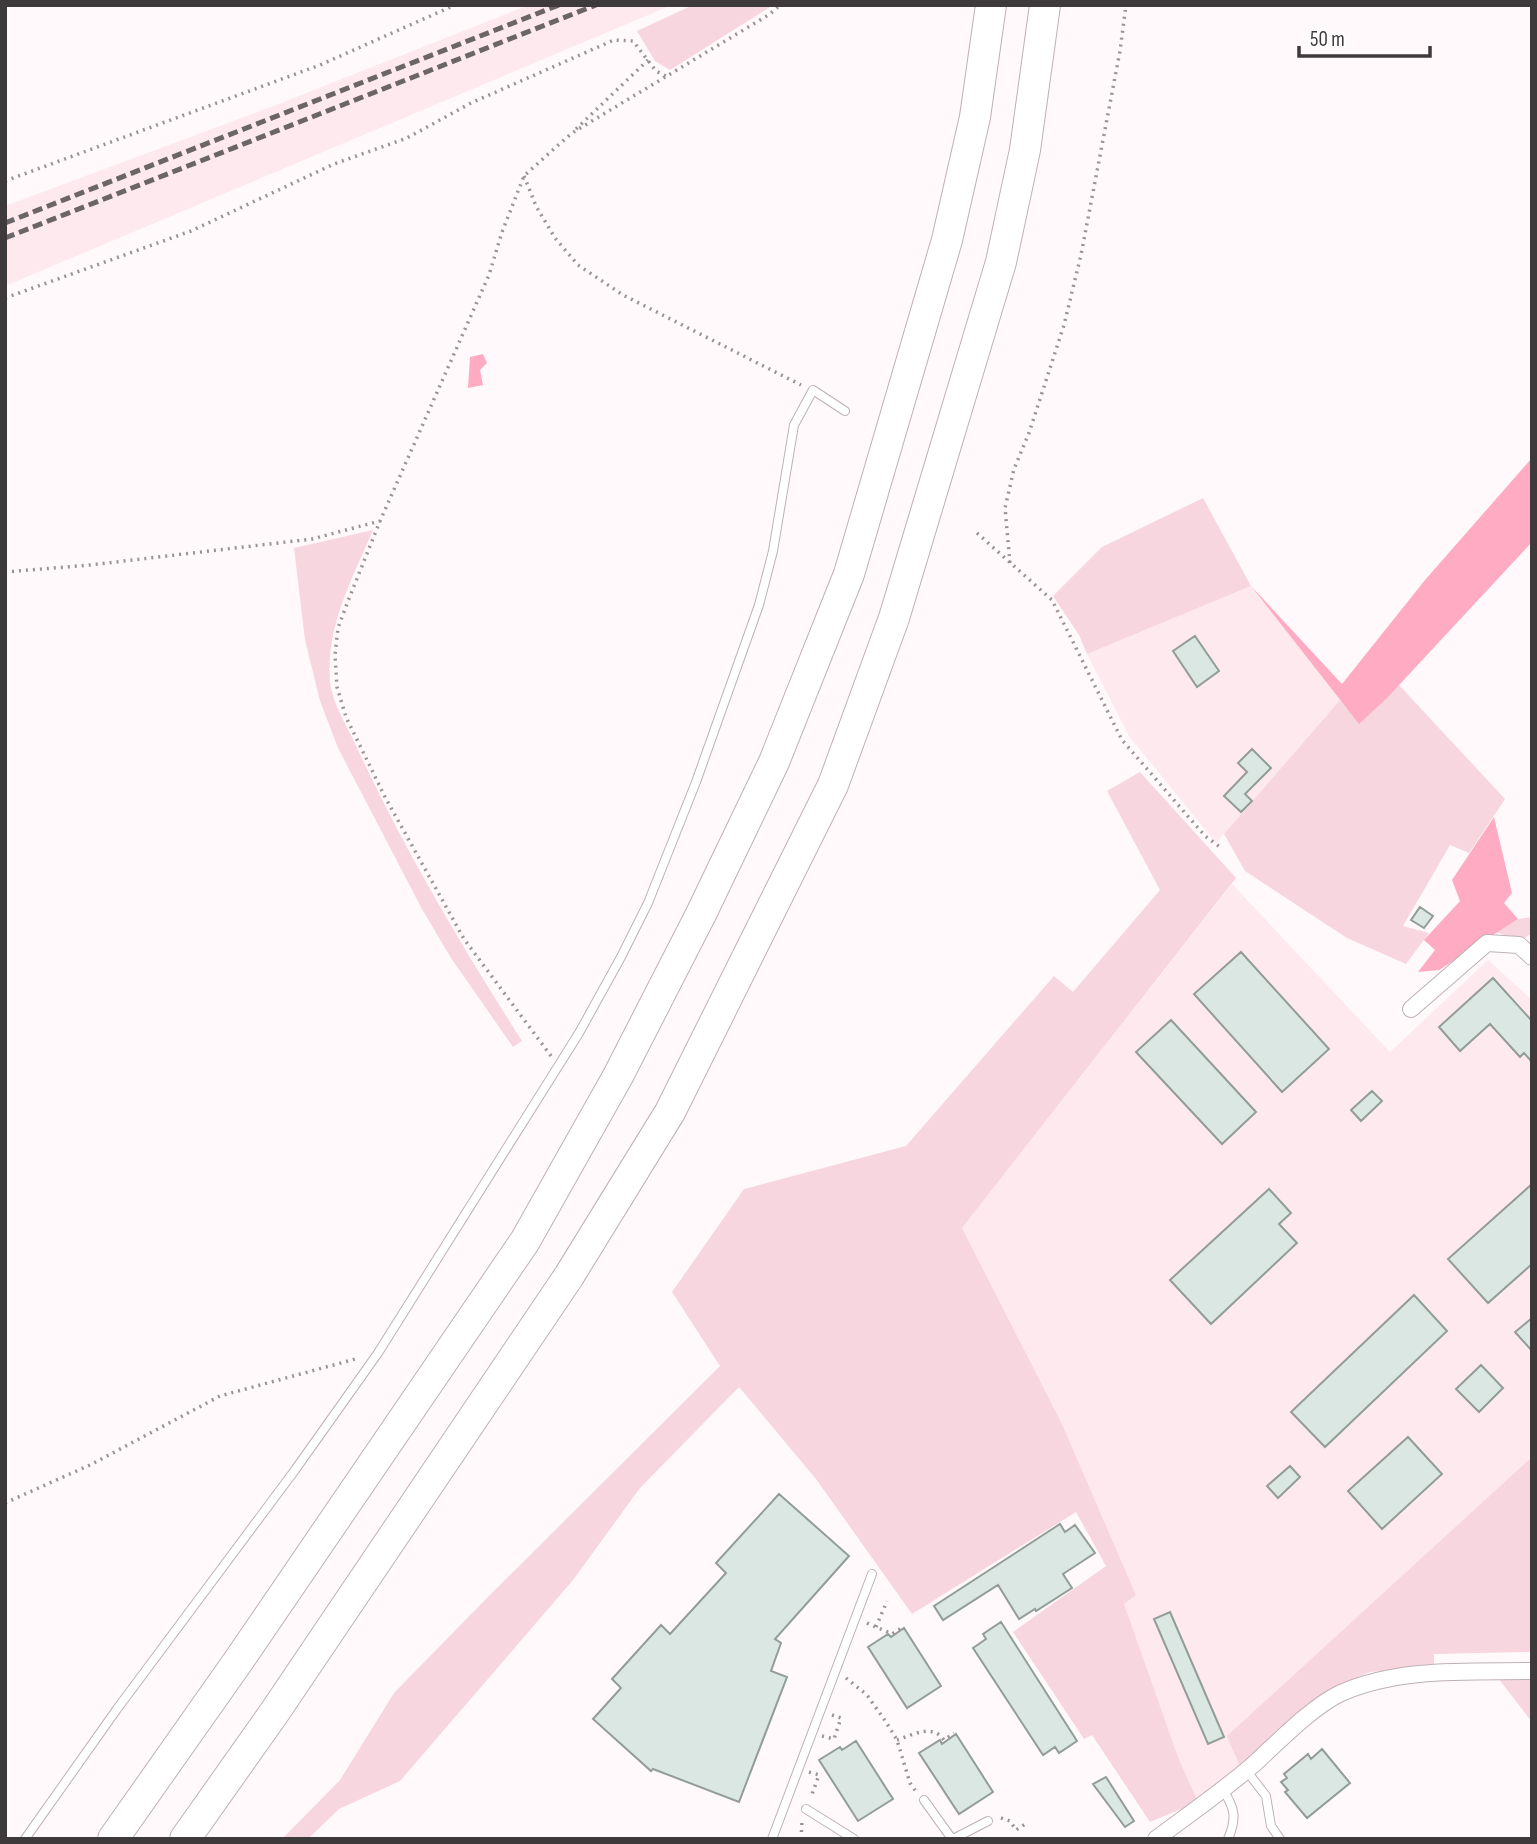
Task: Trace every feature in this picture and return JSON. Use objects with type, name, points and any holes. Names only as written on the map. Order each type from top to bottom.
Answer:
[{"type":"highway","points":[[113,1839],[239,1660],[525,1241],[618,1076],[701,914],[774,762],[849,573],[947,240],[975,117],[991,5]]},
{"type":"highway","points":[[185,1839],[274,1713],[553,1299],[670,1112],[833,785],[894,618],[1000,262],[1025,150],[1045,5]]},
{"type":"street","points":[[1411,1009],[1487,943],[1519,945],[1532,957]]},
{"type":"street","points":[[1156,1839],[1223,1790],[1328,1700],[1358,1686],[1435,1673],[1532,1671]]},
{"type":"lane","points":[[25,1839],[378,1353],[558,1066],[621,957],[648,903],[696,782],[759,605],[773,551],[794,425],[813,390],[845,411]]},
{"type":"lane","points":[[772,1839],[872,1574]]},
{"type":"lane","points":[[1246,1770],[1262,1789],[1271,1826],[1280,1839]]},
{"type":"lane","points":[[1223,1790],[1234,1807],[1228,1839]]},
{"type":"lane","points":[[924,1800],[952,1839],[988,1821]]},
{"type":"lane","points":[[806,1809],[854,1839]]},
{"type":"path","points":[[5,181],[320,65],[430,18],[444,7],[455,5]]},
{"type":"path","points":[[572,133],[668,77],[770,14],[780,5]]},
{"type":"path","points":[[1010,563],[1005,508],[1014,469],[1029,433],[1064,325],[1081,255],[1120,51],[1126,5]]},
{"type":"path","points":[[5,298],[191,230],[334,164],[407,138],[471,103],[614,40],[633,41],[656,71],[668,77]]},
{"type":"path","points":[[558,1066],[464,939],[385,797],[346,717],[337,687],[335,655],[338,628],[380,521],[489,275],[524,176],[648,60]]},
{"type":"path","points":[[524,176],[536,206],[578,265],[623,295],[813,390]]},
{"type":"path","points":[[5,572],[313,539],[380,521]]},
{"type":"path","points":[[977,533],[1052,600],[1122,740],[1205,836],[1220,847]]},
{"type":"path","points":[[5,1503],[90,1465],[220,1396],[378,1353]]},
{"type":"path","points":[[887,1601],[876,1627],[892,1634],[903,1627]]},
{"type":"path","points":[[844,1674],[848,1682],[867,1695],[897,1740],[928,1730],[937,1732],[944,1740],[954,1733]]},
{"type":"path","points":[[820,1735],[834,1739],[841,1718],[828,1714],[832,1705]]},
{"type":"path","points":[[802,1839],[800,1824],[819,1775],[806,1771]]},
{"type":"shaded area","points":[[529,5],[672,5],[5,286],[5,206],[271,107]]},
{"type":"shaded area","points":[[693,5],[773,5],[670,70],[655,61],[637,31]]},
{"type":"shaded area","points":[[483,354],[487,363],[480,370],[483,385],[468,388],[470,357]]},
{"type":"shaded area","points":[[1532,458],[1532,542],[1387,698],[1359,724],[1251,586],[1342,684],[1425,580]]},
{"type":"shaded area","points":[[1203,498],[1251,586],[1087,654],[1079,635],[1053,596],[1102,547]]},
{"type":"shaded area","points":[[373,530],[336,622],[330,660],[331,690],[376,788],[415,862],[522,1041],[513,1047],[451,958],[422,909],[338,748],[320,701],[305,640],[294,548]]},
{"type":"shaded area","points":[[1251,586],[1340,700],[1216,843],[1129,736],[1087,654]]},
{"type":"shaded area","points":[[1399,685],[1505,799],[1469,853],[1450,845],[1403,926],[1429,933],[1406,964],[1347,938],[1245,871],[1224,834],[1340,700],[1359,723]]},
{"type":"shaded area","points":[[1140,772],[1236,878],[962,1228],[1062,1424],[1136,1595],[1124,1604],[1178,1757],[1198,1802],[1150,1822],[1092,1735],[1084,1739],[1013,1632],[1106,1566],[1076,1512],[912,1614],[816,1479],[739,1387],[640,1488],[573,1580],[400,1781],[339,1809],[308,1839],[282,1839],[340,1780],[394,1693],[720,1366],[672,1292],[744,1189],[906,1146],[1054,976],[1073,992],[1160,890],[1107,791]]},
{"type":"shaded area","points":[[1494,817],[1512,893],[1504,903],[1518,919],[1439,970],[1418,972],[1435,950],[1424,940],[1460,901],[1452,880]]},
{"type":"shaded area","points":[[1232,884],[1390,1052],[1488,960],[1532,1000],[1532,1457],[1241,1769],[1198,1802],[1178,1757],[1123,1604],[1136,1595],[1062,1424],[962,1228]]},
{"type":"shaded area","points":[[1532,917],[1532,937],[1529,935],[1521,941],[1496,932],[1518,919]]},
{"type":"shaded area","points":[[1532,1457],[1532,1652],[1434,1654],[1434,1667],[1370,1672],[1334,1687],[1241,1769],[1227,1736]]},
{"type":"shaded area","points":[[1532,1677],[1532,1722],[1498,1678]]},
{"type":"building","points":[[1195,636],[1219,671],[1197,687],[1173,651]]},
{"type":"building","points":[[1252,749],[1271,768],[1245,794],[1252,801],[1241,812],[1224,796],[1247,772],[1238,763]]},
{"type":"building","points":[[1420,907],[1433,916],[1424,928],[1411,920]]},
{"type":"building","points":[[1241,952],[1329,1049],[1282,1092],[1194,994]]},
{"type":"building","points":[[1493,978],[1532,1021],[1532,1062],[1524,1053],[1520,1057],[1490,1024],[1460,1051],[1439,1027]]},
{"type":"building","points":[[1171,1020],[1256,1112],[1222,1144],[1136,1052]]},
{"type":"building","points":[[1372,1091],[1382,1101],[1361,1121],[1351,1110]]},
{"type":"building","points":[[1532,1184],[1532,1264],[1488,1303],[1448,1259]]},
{"type":"building","points":[[1269,1189],[1291,1213],[1279,1224],[1297,1243],[1211,1324],[1170,1280]]},
{"type":"building","points":[[1414,1295],[1447,1331],[1325,1447],[1291,1412]]},
{"type":"building","points":[[1532,1318],[1532,1351],[1515,1332]]},
{"type":"building","points":[[1481,1365],[1503,1388],[1479,1412],[1456,1389]]},
{"type":"building","points":[[1408,1437],[1442,1474],[1382,1529],[1348,1491]]},
{"type":"building","points":[[1290,1466],[1300,1477],[1278,1498],[1267,1486]]},
{"type":"building","points":[[779,1494],[849,1556],[775,1639],[781,1643],[771,1671],[787,1677],[739,1802],[653,1769],[651,1771],[593,1719],[621,1688],[612,1679],[661,1625],[670,1634],[726,1573],[716,1563]]},
{"type":"building","points":[[1060,1524],[1065,1532],[1075,1525],[1095,1553],[1063,1574],[1072,1588],[1019,1619],[998,1585],[943,1620],[934,1606]]},
{"type":"building","points":[[1170,1612],[1224,1737],[1208,1744],[1154,1619]]},
{"type":"building","points":[[1001,1622],[1077,1741],[1059,1753],[1055,1747],[1043,1755],[973,1648],[986,1639],[983,1634]]},
{"type":"building","points":[[904,1628],[941,1686],[907,1708],[868,1647],[888,1634],[891,1637]]},
{"type":"building","points":[[956,1734],[993,1792],[959,1814],[919,1753],[940,1740],[942,1744]]},
{"type":"building","points":[[856,1741],[893,1799],[858,1821],[819,1760]]},
{"type":"building","points":[[1322,1749],[1350,1783],[1307,1818],[1285,1792],[1288,1790],[1281,1782],[1287,1778],[1284,1774],[1308,1754],[1311,1759]]},
{"type":"building","points":[[1106,1777],[1134,1821],[1125,1827],[1093,1784]]},
{"type":"railway","points":[[5,223],[559,5]]},
{"type":"railway","points":[[5,238],[596,5]]}]
